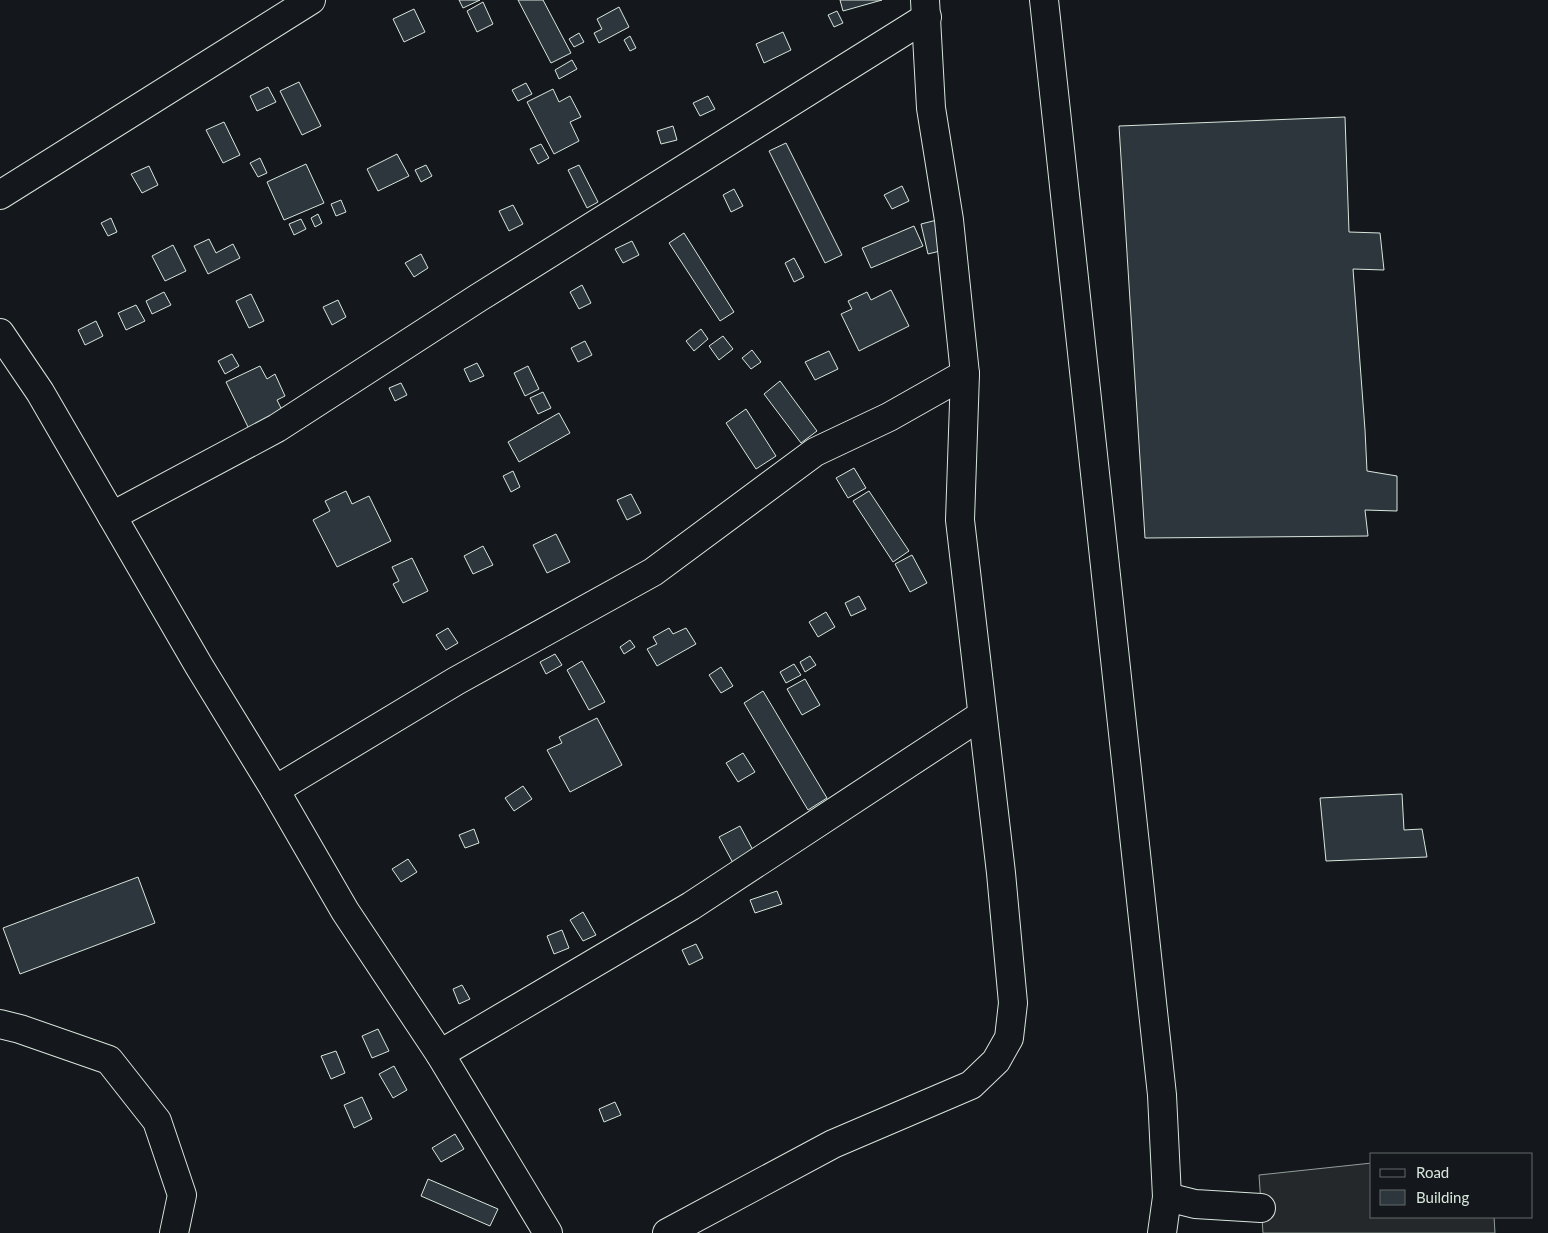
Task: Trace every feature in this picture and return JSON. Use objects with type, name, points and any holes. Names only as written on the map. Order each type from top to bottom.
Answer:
[{"type":"street","points":[[0,195],[311,0]]},
{"type":"street","points":[[1044,0],[1162,1096],[1167,1197],[1162,1233]]},
{"type":"street","points":[[667,1233],[833,1144],[971,1085],[996,1060],[1010,1038],[1013,1003],[1001,873],[960,520],[965,374],[948,220],[930,108],[926,8]]},
{"type":"street","points":[[112,516],[277,428],[926,8]]},
{"type":"street","points":[[0,333],[40,392],[199,666],[275,790],[345,911],[440,1054],[548,1233]]},
{"type":"street","points":[[275,790],[456,681],[653,572],[814,452],[889,417],[965,374]]},
{"type":"street","points":[[440,1054],[691,906],[982,715]]},
{"type":"street","points":[[0,1024],[20,1029],[109,1060],[157,1121],[182,1195],[174,1233]]},
{"type":"street","points":[[1167,1197],[1195,1204],[1261,1208]]},
{"type":"shaded area","points":[[1370,1163],[1370,1218],[1494,1218],[1495,1233],[1263,1233],[1259,1175]]},
{"type":"building","points":[[459,0],[480,0],[463,8]]},
{"type":"building","points":[[518,0],[543,0],[571,53],[551,63]]},
{"type":"building","points":[[840,0],[882,0],[843,11]]},
{"type":"building","points":[[483,2],[493,24],[477,32],[467,11]]},
{"type":"building","points":[[619,7],[629,27],[599,43],[594,33],[602,29],[597,19]]},
{"type":"building","points":[[414,9],[425,32],[404,42],[393,19]]},
{"type":"building","points":[[837,11],[843,23],[834,27],[828,15]]},
{"type":"building","points":[[783,32],[791,50],[764,63],[756,44]]},
{"type":"building","points":[[579,33],[584,42],[574,47],[569,39]]},
{"type":"building","points":[[630,36],[636,48],[630,51],[624,40]]},
{"type":"building","points":[[572,60],[577,69],[559,79],[555,70]]},
{"type":"building","points":[[299,82],[321,126],[302,135],[280,91]]},
{"type":"building","points":[[526,83],[532,94],[518,101],[512,90]]},
{"type":"building","points":[[268,87],[276,102],[257,111],[250,96]]},
{"type":"building","points":[[553,89],[559,102],[570,96],[581,117],[570,122],[579,141],[554,154],[527,102]]},
{"type":"building","points":[[708,96],[715,109],[700,116],[693,103]]},
{"type":"building","points":[[1345,117],[1349,232],[1380,233],[1384,270],[1353,269],[1367,471],[1397,476],[1397,511],[1365,510],[1368,536],[1145,538],[1119,126]]},
{"type":"building","points":[[224,122],[240,155],[223,163],[206,130]]},
{"type":"building","points":[[673,126],[677,140],[661,144],[657,131]]},
{"type":"building","points":[[786,143],[842,255],[825,263],[769,151]]},
{"type":"building","points":[[541,144],[549,158],[538,164],[530,149]]},
{"type":"building","points":[[397,154],[409,176],[378,191],[367,169]]},
{"type":"building","points":[[260,158],[267,173],[258,177],[250,163]]},
{"type":"building","points":[[306,164],[324,203],[284,220],[267,182]]},
{"type":"building","points":[[426,165],[432,176],[421,182],[415,170]]},
{"type":"building","points":[[579,165],[598,202],[587,208],[568,170]]},
{"type":"building","points":[[149,166],[158,185],[142,193],[131,174]]},
{"type":"building","points":[[902,186],[909,201],[892,209],[884,195]]},
{"type":"building","points":[[734,189],[743,206],[731,212],[723,195]]},
{"type":"building","points":[[341,200],[346,212],[336,216],[331,204]]},
{"type":"building","points":[[513,205],[523,224],[509,231],[499,211]]},
{"type":"building","points":[[318,214],[322,223],[315,227],[311,218]]},
{"type":"building","points":[[111,218],[117,232],[108,236],[101,223]]},
{"type":"building","points":[[301,219],[306,229],[294,235],[289,224]]},
{"type":"building","points":[[937,220],[944,250],[928,254],[921,224]]},
{"type":"building","points":[[914,226],[923,246],[871,268],[862,248]]},
{"type":"building","points":[[684,233],[734,312],[720,321],[669,243]]},
{"type":"building","points":[[209,239],[216,253],[233,244],[240,258],[208,274],[194,246]]},
{"type":"building","points":[[632,241],[639,255],[623,263],[615,249]]},
{"type":"building","points":[[173,245],[186,271],[165,281],[152,256]]},
{"type":"building","points":[[421,254],[428,268],[414,277],[405,263]]},
{"type":"building","points":[[794,258],[804,277],[794,282],[785,263]]},
{"type":"building","points":[[582,285],[591,303],[579,309],[570,292]]},
{"type":"building","points":[[891,290],[909,326],[859,351],[841,314],[852,309],[848,301],[867,292],[871,300]]},
{"type":"building","points":[[164,292],[171,305],[152,314],[146,301]]},
{"type":"building","points":[[251,294],[264,321],[249,328],[236,301]]},
{"type":"building","points":[[338,300],[346,317],[332,325],[323,307]]},
{"type":"building","points":[[136,305],[145,321],[126,330],[118,313]]},
{"type":"building","points":[[96,321],[103,336],[85,345],[78,330]]},
{"type":"building","points":[[701,329],[708,339],[694,351],[686,341]]},
{"type":"building","points":[[723,336],[733,349],[719,360],[709,346]]},
{"type":"building","points":[[585,341],[592,355],[578,362],[571,348]]},
{"type":"building","points":[[752,350],[761,362],[751,369],[742,358]]},
{"type":"building","points":[[829,351],[838,369],[815,380],[805,362]]},
{"type":"building","points":[[232,354],[239,366],[225,374],[218,361]]},
{"type":"building","points":[[477,363],[484,376],[470,382],[464,369]]},
{"type":"building","points":[[260,366],[267,379],[275,374],[285,396],[277,400],[284,414],[250,431],[226,382]]},
{"type":"building","points":[[528,366],[539,389],[525,396],[514,373]]},
{"type":"building","points":[[780,381],[817,431],[801,443],[764,394]]},
{"type":"building","points":[[401,383],[407,395],[395,401],[389,388]]},
{"type":"building","points":[[543,392],[551,408],[538,414],[530,398]]},
{"type":"building","points":[[746,409],[776,456],[756,469],[726,423]]},
{"type":"building","points":[[559,413],[570,433],[519,462],[508,442]]},
{"type":"building","points":[[854,468],[866,488],[848,498],[836,478]]},
{"type":"building","points":[[513,471],[520,487],[511,492],[503,476]]},
{"type":"building","points":[[346,491],[352,504],[369,496],[391,541],[337,567],[313,520],[330,511],[325,501]]},
{"type":"building","points":[[869,491],[909,551],[893,562],[853,501]]},
{"type":"building","points":[[631,494],[641,513],[627,520],[617,500]]},
{"type":"building","points":[[556,534],[570,562],[547,573],[533,545]]},
{"type":"building","points":[[483,546],[493,565],[473,574],[464,556]]},
{"type":"building","points":[[912,555],[927,583],[910,592],[895,564]]},
{"type":"building","points":[[412,558],[428,591],[403,603],[393,584],[399,581],[392,567]]},
{"type":"building","points":[[859,596],[866,609],[851,616],[845,603]]},
{"type":"building","points":[[826,612],[835,627],[818,637],[809,622]]},
{"type":"building","points":[[448,628],[458,643],[446,650],[436,635]]},
{"type":"building","points":[[669,628],[673,634],[686,628],[696,644],[657,666],[647,649],[657,644],[653,637]]},
{"type":"building","points":[[630,640],[635,647],[624,654],[620,647]]},
{"type":"building","points":[[555,654],[562,665],[546,674],[540,662]]},
{"type":"building","points":[[810,656],[816,665],[805,672],[800,662]]},
{"type":"building","points":[[582,661],[605,702],[589,710],[567,670]]},
{"type":"building","points":[[794,664],[801,675],[786,683],[780,672]]},
{"type":"building","points":[[721,667],[733,686],[721,693],[709,675]]},
{"type":"building","points":[[805,679],[820,705],[802,715],[787,689]]},
{"type":"building","points":[[763,691],[827,798],[808,810],[744,703]]},
{"type":"building","points":[[597,718],[622,765],[570,792],[547,750],[562,743],[559,737]]},
{"type":"building","points":[[743,753],[755,772],[738,782],[726,763]]},
{"type":"building","points":[[523,786],[532,799],[514,811],[505,798]]},
{"type":"building","points":[[1402,794],[1404,830],[1422,829],[1427,857],[1326,861],[1320,798]]},
{"type":"building","points":[[740,826],[754,852],[733,863],[719,837]]},
{"type":"building","points":[[474,829],[479,843],[465,848],[459,835]]},
{"type":"building","points":[[408,859],[417,872],[401,882],[392,869]]},
{"type":"building","points":[[138,877],[155,923],[20,974],[3,928]]},
{"type":"building","points":[[777,891],[782,904],[755,913],[750,900]]},
{"type":"building","points":[[583,912],[596,935],[583,941],[570,920]]},
{"type":"building","points":[[562,930],[569,948],[554,954],[547,936]]},
{"type":"building","points":[[696,944],[703,958],[689,965],[682,950]]},
{"type":"building","points":[[462,985],[470,999],[459,1004],[453,989]]},
{"type":"building","points":[[378,1029],[389,1051],[372,1058],[362,1036]]},
{"type":"building","points":[[336,1051],[345,1073],[331,1079],[321,1056]]},
{"type":"building","points":[[394,1066],[407,1090],[393,1098],[379,1074]]},
{"type":"building","points":[[362,1097],[372,1119],[354,1128],[344,1105]]},
{"type":"building","points":[[615,1102],[621,1115],[604,1122],[599,1109]]},
{"type":"building","points":[[455,1134],[464,1149],[441,1162],[432,1148]]},
{"type":"building","points":[[428,1179],[498,1209],[490,1226],[421,1196]]}]
